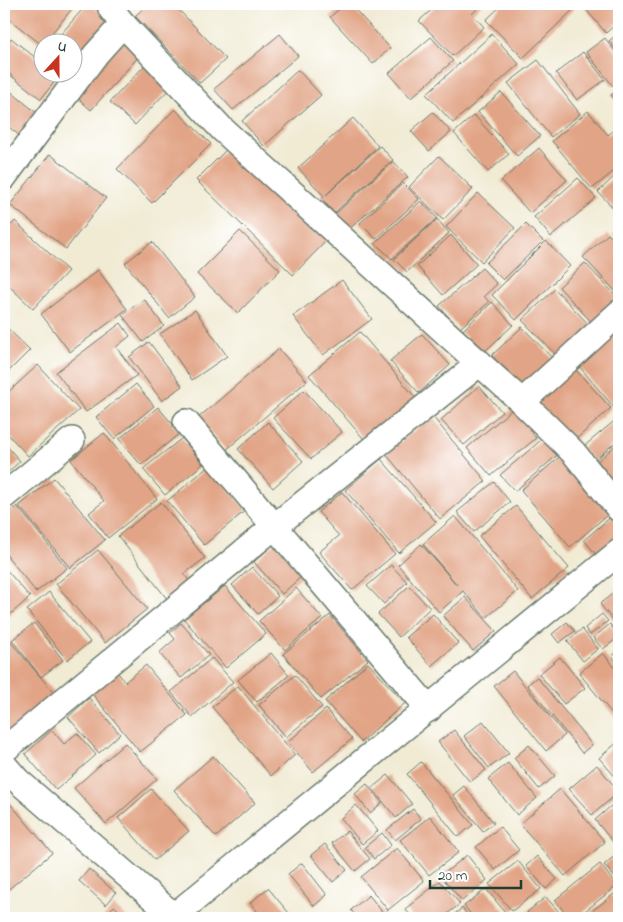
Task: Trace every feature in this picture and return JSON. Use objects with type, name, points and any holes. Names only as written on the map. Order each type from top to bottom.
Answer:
[{"type":"street","points":[[4,177],[96,54],[116,14],[222,129],[522,402],[574,453],[619,508]]},
{"type":"street","points":[[522,402],[619,313]]},
{"type":"street","points":[[4,750],[275,526],[480,363]]},
{"type":"street","points":[[186,422],[429,708]]},
{"type":"street","points":[[4,496],[72,440]]},
{"type":"street","points":[[8,778],[172,917],[619,552]]},
{"type":"building","points":[[4,4],[76,4],[53,32],[32,32],[32,37],[4,15]]},
{"type":"building","points":[[87,4],[90,4],[111,22],[82,55],[82,32],[63,32]]},
{"type":"building","points":[[148,4],[173,4],[226,59],[200,83],[135,16]]},
{"type":"building","points":[[345,4],[350,4],[390,48],[373,64],[330,17]]},
{"type":"building","points":[[438,4],[482,4],[472,14],[484,27],[453,56],[419,21]]},
{"type":"building","points":[[503,4],[579,4],[523,58],[486,20]]},
{"type":"building","points":[[586,4],[619,4],[619,21],[606,33],[583,6]]},
{"type":"building","points":[[619,33],[619,53],[609,41]]},
{"type":"building","points":[[280,34],[298,56],[233,110],[214,89]]},
{"type":"building","points":[[492,34],[519,64],[453,123],[426,94]]},
{"type":"building","points":[[121,36],[141,54],[91,110],[71,92],[82,82],[82,80]]},
{"type":"building","points":[[431,37],[453,61],[411,98],[389,73]]},
{"type":"building","points":[[11,38],[32,55],[32,82],[54,82],[41,99],[4,70],[4,47]]},
{"type":"building","points":[[605,38],[619,56],[619,82],[613,86],[586,52]]},
{"type":"building","points":[[583,52],[605,80],[577,100],[556,73]]},
{"type":"building","points":[[538,60],[580,114],[551,137],[508,83]]},
{"type":"building","points":[[146,64],[171,87],[135,125],[110,102]]},
{"type":"building","points":[[298,70],[321,95],[264,146],[242,121]]},
{"type":"building","points":[[4,86],[38,114],[20,136],[4,123]]},
{"type":"building","points":[[619,89],[619,105],[611,95]]},
{"type":"building","points":[[501,92],[540,136],[517,156],[478,112]]},
{"type":"building","points":[[175,109],[211,144],[152,203],[117,169]]},
{"type":"building","points":[[588,111],[608,135],[619,126],[619,167],[592,189],[552,141]]},
{"type":"building","points":[[433,112],[451,132],[429,151],[411,131]]},
{"type":"building","points":[[474,115],[509,154],[488,172],[454,133]]},
{"type":"building","points":[[353,118],[378,146],[326,195],[380,146],[393,160],[334,213],[322,199],[324,196],[298,168]]},
{"type":"building","points":[[233,143],[330,237],[293,275],[196,180]]},
{"type":"building","points":[[539,148],[567,180],[530,213],[501,181]]},
{"type":"building","points":[[50,154],[106,198],[66,249],[10,205]]},
{"type":"building","points":[[439,156],[473,189],[443,220],[409,187]]},
{"type":"building","points":[[393,161],[408,177],[348,230],[334,215]]},
{"type":"building","points":[[619,172],[619,214],[598,192]]},
{"type":"building","points":[[578,178],[596,198],[551,237],[534,217]]},
{"type":"building","points":[[403,183],[419,199],[376,239],[360,223]]},
{"type":"building","points":[[478,193],[515,228],[482,262],[446,227]]},
{"type":"building","points":[[421,201],[437,218],[392,259],[375,243]]},
{"type":"building","points":[[437,219],[449,233],[407,272],[394,259]]},
{"type":"building","points":[[15,221],[68,271],[33,309],[4,281],[4,233]]},
{"type":"building","points":[[526,224],[543,241],[503,280],[486,263]]},
{"type":"building","points":[[619,230],[619,242],[613,235]]},
{"type":"building","points":[[240,231],[280,270],[238,313],[197,274]]},
{"type":"building","points":[[608,234],[619,245],[619,295],[583,257]]},
{"type":"building","points":[[451,235],[477,264],[443,295],[417,266]]},
{"type":"building","points":[[546,241],[570,266],[516,320],[492,295]]},
{"type":"building","points":[[152,242],[195,297],[169,318],[125,263]]},
{"type":"building","points":[[585,263],[619,299],[619,307],[597,328],[559,287]]},
{"type":"building","points":[[482,268],[497,284],[484,296],[489,302],[459,329],[439,306]]},
{"type":"building","points":[[98,270],[127,309],[70,352],[41,314]]},
{"type":"building","points":[[342,280],[372,319],[323,355],[293,316]]},
{"type":"building","points":[[555,289],[593,329],[561,360],[522,320]]},
{"type":"building","points":[[144,299],[164,326],[143,342],[122,315]]},
{"type":"building","points":[[492,302],[513,325],[482,354],[461,332]]},
{"type":"building","points":[[195,310],[227,356],[192,380],[160,334]]},
{"type":"building","points":[[619,320],[619,409],[617,411],[578,365]]},
{"type":"building","points":[[121,323],[130,336],[116,347],[137,375],[86,412],[56,372]]},
{"type":"building","points":[[4,325],[30,350],[4,376]]},
{"type":"building","points":[[522,327],[556,362],[523,394],[488,359]]},
{"type":"building","points":[[360,332],[420,403],[369,445],[309,375]]},
{"type":"building","points":[[422,334],[450,365],[419,393],[390,361]]},
{"type":"building","points":[[149,342],[182,386],[162,401],[129,357]]},
{"type":"building","points":[[279,349],[307,381],[226,450],[198,418]]},
{"type":"building","points":[[38,365],[79,410],[28,456],[4,430],[4,396]]},
{"type":"building","points":[[574,368],[611,408],[573,442],[537,402]]},
{"type":"building","points":[[136,384],[154,406],[114,439],[96,417]]},
{"type":"building","points":[[479,386],[502,412],[464,445],[441,420]]},
{"type":"building","points":[[304,390],[342,432],[311,459],[273,418]]},
{"type":"building","points":[[517,405],[534,425],[529,429],[536,438],[491,476],[467,448]]},
{"type":"building","points":[[158,407],[180,433],[141,465],[119,439]]},
{"type":"building","points":[[432,416],[486,481],[440,519],[386,454]]},
{"type":"building","points":[[619,417],[619,439],[594,461],[582,448]]},
{"type":"building","points":[[268,422],[303,461],[273,488],[238,449]]},
{"type":"building","points":[[104,433],[157,499],[108,538],[89,513],[104,501],[71,460]]},
{"type":"building","points":[[547,435],[561,452],[515,491],[500,475]]},
{"type":"building","points":[[182,438],[203,464],[165,495],[143,469]]},
{"type":"building","points":[[619,442],[619,496],[593,465]]},
{"type":"building","points":[[4,443],[20,461],[4,476]]},
{"type":"building","points":[[564,453],[613,510],[570,547],[521,490]]},
{"type":"building","points":[[381,459],[436,522],[399,553],[345,490]]},
{"type":"building","points":[[209,466],[246,510],[204,545],[167,501]]},
{"type":"building","points":[[54,478],[105,540],[70,568],[19,506]]},
{"type":"building","points":[[494,482],[510,502],[474,532],[457,512]]},
{"type":"building","points":[[342,492],[395,554],[352,590],[319,552],[339,536],[318,512]]},
{"type":"building","points":[[161,502],[205,558],[184,574],[193,586],[171,604],[118,536]]},
{"type":"building","points":[[17,506],[67,568],[36,592],[4,552],[4,518]]},
{"type":"building","points":[[516,506],[569,568],[532,599],[479,536]]},
{"type":"building","points":[[613,515],[619,522],[619,540],[599,558],[584,540]]},
{"type":"building","points":[[455,516],[518,591],[486,618],[463,591],[439,612],[398,565],[421,544],[457,585],[423,544]]},
{"type":"building","points":[[275,543],[303,575],[282,594],[254,562]]},
{"type":"building","points":[[98,550],[147,609],[105,643],[56,584]]},
{"type":"building","points":[[391,565],[407,582],[384,604],[367,586]]},
{"type":"building","points":[[4,567],[30,597],[4,620]]},
{"type":"building","points":[[252,567],[278,596],[258,614],[232,585]]},
{"type":"building","points":[[225,586],[266,634],[226,668],[184,619]]},
{"type":"building","points":[[409,586],[430,608],[399,637],[378,614]]},
{"type":"building","points":[[296,588],[322,618],[285,650],[259,621]]},
{"type":"building","points":[[619,588],[619,617],[614,621],[600,604]]},
{"type":"building","points":[[49,592],[90,642],[67,660],[27,610]]},
{"type":"building","points":[[465,597],[496,631],[473,651],[443,616]]},
{"type":"building","points":[[433,614],[458,643],[431,666],[406,637]]},
{"type":"building","points":[[602,614],[608,621],[590,635],[585,628]]},
{"type":"building","points":[[330,615],[368,660],[321,699],[283,654]]},
{"type":"building","points":[[567,622],[575,631],[559,643],[552,634]]},
{"type":"building","points":[[34,623],[63,660],[41,677],[12,640]]},
{"type":"building","points":[[181,623],[209,655],[181,678],[159,653],[175,639],[170,633]]},
{"type":"building","points":[[610,624],[619,637],[603,649],[593,638]]},
{"type":"building","points":[[582,629],[598,649],[583,661],[567,641]]},
{"type":"building","points":[[4,634],[55,694],[4,737]]},
{"type":"building","points":[[619,651],[619,665],[612,656]]},
{"type":"building","points":[[271,653],[289,675],[257,702],[238,680]]},
{"type":"building","points":[[603,653],[619,673],[619,722],[579,673]]},
{"type":"building","points":[[560,657],[585,688],[564,704],[539,674]]},
{"type":"building","points":[[212,658],[233,682],[192,717],[171,692]]},
{"type":"building","points":[[368,663],[405,703],[361,742],[325,701]]},
{"type":"building","points":[[146,665],[187,715],[140,752],[89,690],[115,669],[125,682]]},
{"type":"building","points":[[513,671],[565,735],[546,751],[494,686]]},
{"type":"building","points":[[295,675],[322,707],[286,737],[259,705]]},
{"type":"building","points":[[537,677],[592,745],[582,753],[527,685]]},
{"type":"building","points":[[238,686],[295,755],[271,776],[212,707]]},
{"type":"building","points":[[89,698],[120,734],[99,753],[68,717]]},
{"type":"building","points":[[326,709],[352,739],[313,772],[288,742]]},
{"type":"building","points":[[483,721],[509,753],[489,768],[464,736]]},
{"type":"building","points":[[52,730],[64,744],[77,733],[96,755],[56,790],[25,754]]},
{"type":"building","points":[[454,730],[486,770],[470,782],[438,742]]},
{"type":"building","points":[[619,741],[619,781],[599,758]]},
{"type":"building","points":[[125,743],[157,779],[106,824],[74,788]]},
{"type":"building","points":[[529,745],[555,776],[539,789],[514,758]]},
{"type":"building","points":[[213,756],[255,803],[216,837],[174,790]]},
{"type":"building","points":[[421,762],[473,825],[458,837],[407,774]]},
{"type":"building","points":[[508,763],[537,798],[517,815],[488,779]]},
{"type":"building","points":[[597,765],[619,792],[592,815],[569,789]]},
{"type":"building","points":[[388,775],[412,804],[396,818],[372,788]]},
{"type":"building","points":[[367,784],[382,803],[370,813],[355,794]]},
{"type":"building","points":[[464,786],[494,823],[483,831],[453,795]]},
{"type":"building","points":[[151,789],[189,831],[155,860],[118,818]]},
{"type":"building","points":[[560,789],[605,842],[565,876],[520,824]]},
{"type":"building","points":[[619,799],[619,836],[613,842],[595,820]]},
{"type":"building","points":[[9,802],[52,853],[4,893],[4,806]]},
{"type":"building","points":[[356,805],[378,831],[362,844],[341,818]]},
{"type":"building","points":[[413,809],[421,819],[395,840],[387,830]]},
{"type":"building","points":[[430,816],[459,852],[429,875],[400,840]]},
{"type":"building","points":[[500,827],[519,850],[495,870],[476,847]]},
{"type":"building","points":[[347,831],[370,859],[355,871],[332,843]]},
{"type":"building","points":[[382,833],[391,845],[374,859],[365,847]]},
{"type":"building","points":[[325,844],[347,870],[333,882],[311,855]]},
{"type":"building","points":[[397,848],[424,881],[388,910],[361,877]]},
{"type":"building","points":[[619,852],[619,882],[604,865]]},
{"type":"building","points":[[467,855],[487,880],[462,901],[441,876]]},
{"type":"building","points":[[537,856],[557,879],[546,889],[526,866]]},
{"type":"building","points":[[518,861],[541,889],[512,911],[489,884]]},
{"type":"building","points":[[302,863],[327,895],[314,906],[288,874]]},
{"type":"building","points":[[600,864],[617,886],[576,918],[569,918],[555,900]]},
{"type":"building","points":[[89,869],[116,893],[106,905],[79,881]]},
{"type":"building","points":[[440,881],[460,904],[442,918],[413,918],[405,909]]},
{"type":"building","points":[[268,888],[293,918],[263,918],[250,903]]},
{"type":"building","points":[[486,889],[510,918],[474,918],[464,906]]},
{"type":"building","points":[[619,890],[619,918],[583,918]]},
{"type":"building","points":[[369,895],[387,918],[357,918],[351,910]]},
{"type":"building","points":[[546,897],[564,918],[531,918],[527,912]]},
{"type":"building","points":[[114,906],[128,918],[103,918]]},
{"type":"building","points":[[462,908],[470,918],[450,918]]}]
